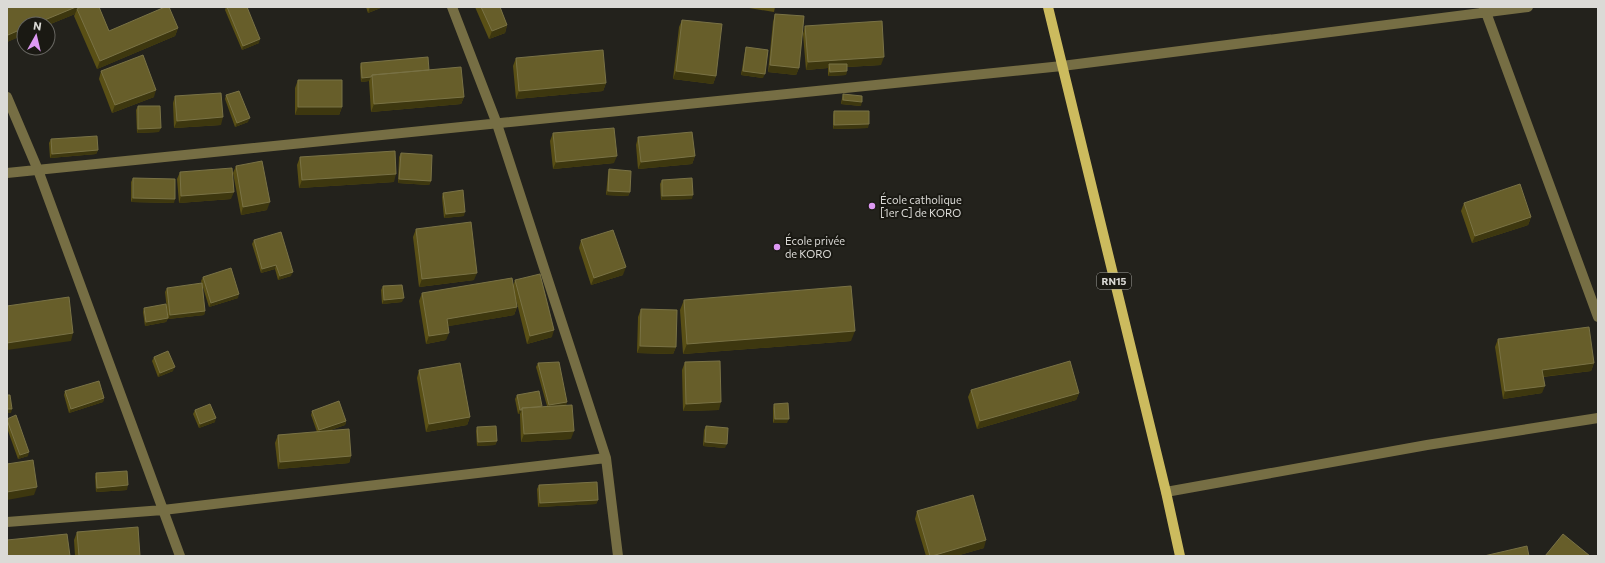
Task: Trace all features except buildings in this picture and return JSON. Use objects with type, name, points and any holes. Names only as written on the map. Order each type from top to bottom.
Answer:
[{"type":"main road","name":"RN15","points":[[1048,7],[1166,492],[1180,556]]},
{"type":"street","points":[[452,7],[497,124],[606,458],[618,556]]},
{"type":"street","points":[[7,172],[497,124],[1062,66],[1485,9],[1528,7]]},
{"type":"street","points":[[1485,9],[1598,317]]},
{"type":"street","points":[[7,97],[38,170],[180,556]]},
{"type":"street","points":[[1166,492],[1427,445],[1598,418]]},
{"type":"street","points":[[7,522],[163,510],[606,458]]},
{"type":"place","name":"École catholique [1er C] de KORO","points":[[872,206]]},
{"type":"place","name":"École privée de KORO","points":[[777,247]]}]
